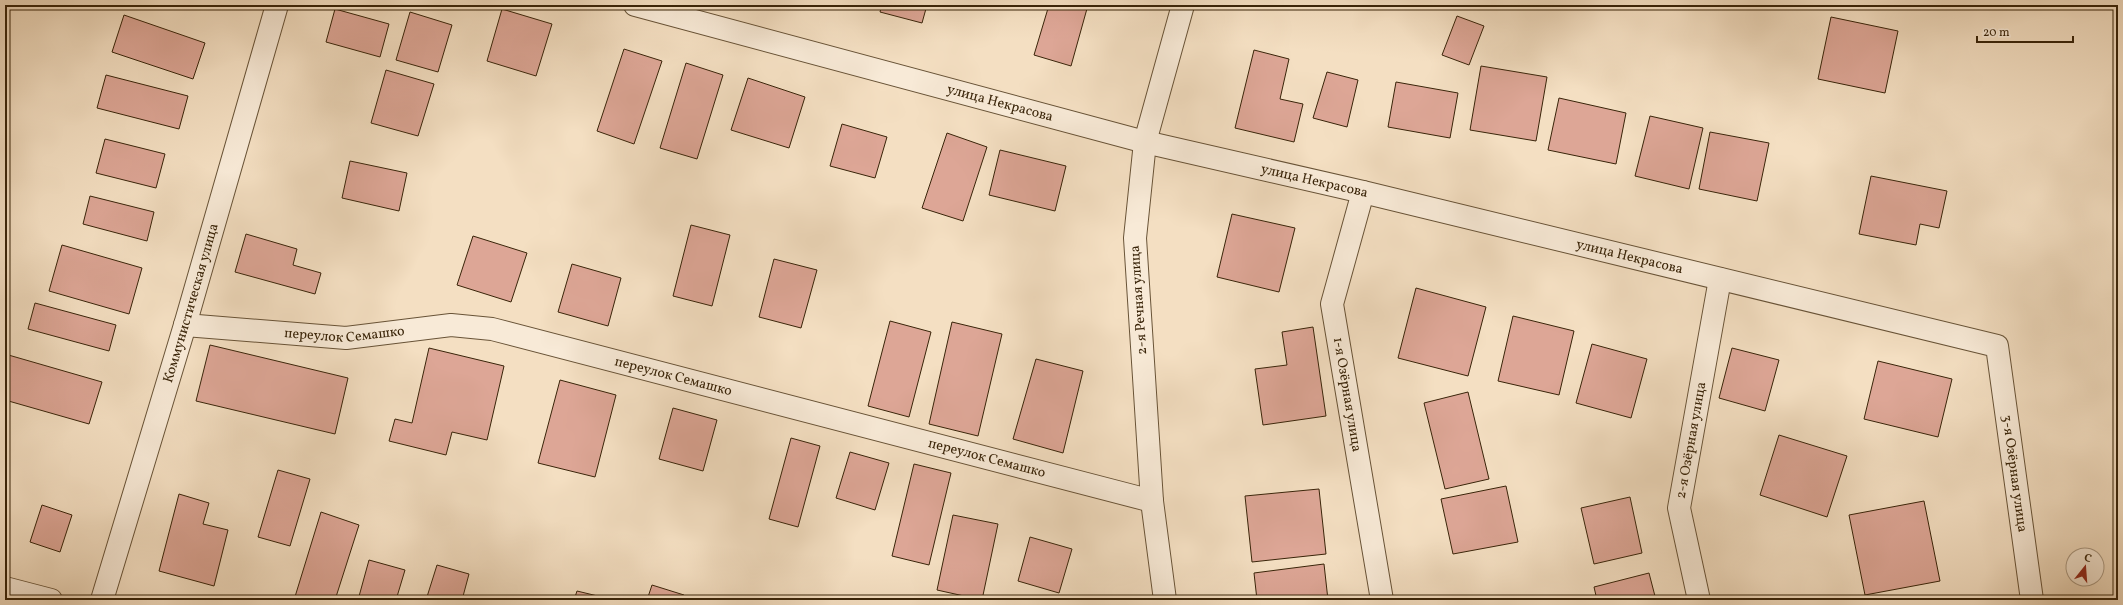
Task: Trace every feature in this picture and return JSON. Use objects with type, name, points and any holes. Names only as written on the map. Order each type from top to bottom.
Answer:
[{"type":"street","name":"Коммунистическая улица","points":[[102,600],[185,325],[277,5]]},
{"type":"street","name":"улица Некрасова","points":[[635,5],[1145,142],[1363,192],[1997,346]]},
{"type":"street","name":"2-я Речная улица","points":[[1165,600],[1152,500],[1135,238],[1145,142],[1183,5]]},
{"type":"street","name":"1-я Озёрная улица","points":[[1363,192],[1332,304],[1382,600]]},
{"type":"street","name":"2-я Озёрная улица","points":[[1699,600],[1680,508],[1720,279]]},
{"type":"street","name":"переулок Семашко","points":[[185,325],[346,338],[450,325],[492,329],[1152,500]]},
{"type":"street","name":"3-я Озёрная улица","points":[[1997,346],[2032,600]]},
{"type":"street","points":[[5,588],[51,600]]},
{"type":"building","points":[[882,5],[927,5],[922,23],[880,12]]},
{"type":"building","points":[[1049,5],[1088,5],[1071,66],[1034,55]]},
{"type":"building","points":[[335,9],[389,24],[380,57],[326,42]]},
{"type":"building","points":[[502,9],[552,24],[536,76],[487,61]]},
{"type":"building","points":[[410,12],[452,25],[438,72],[396,60]]},
{"type":"building","points":[[124,15],[205,43],[193,79],[112,52]]},
{"type":"building","points":[[1457,16],[1484,26],[1469,65],[1442,55]]},
{"type":"building","points":[[1831,17],[1898,31],[1885,93],[1818,79]]},
{"type":"building","points":[[624,49],[662,61],[634,144],[597,131]]},
{"type":"building","points":[[1254,50],[1289,59],[1280,99],[1303,104],[1294,142],[1235,128]]},
{"type":"building","points":[[686,63],[723,75],[697,159],[660,148]]},
{"type":"building","points":[[1481,66],[1547,77],[1536,141],[1470,130]]},
{"type":"building","points":[[386,70],[434,84],[418,136],[371,123]]},
{"type":"building","points":[[1327,72],[1358,80],[1347,127],[1313,118]]},
{"type":"building","points":[[106,75],[188,96],[179,129],[97,108]]},
{"type":"building","points":[[748,78],[805,97],[789,148],[731,130]]},
{"type":"building","points":[[1396,82],[1458,93],[1450,138],[1388,127]]},
{"type":"building","points":[[1559,98],[1626,113],[1616,164],[1548,150]]},
{"type":"building","points":[[1650,116],[1703,128],[1689,189],[1635,176]]},
{"type":"building","points":[[842,124],[887,137],[875,178],[830,166]]},
{"type":"building","points":[[1710,132],[1769,143],[1757,201],[1699,189]]},
{"type":"building","points":[[947,133],[987,147],[963,221],[922,208]]},
{"type":"building","points":[[105,139],[165,154],[156,188],[96,173]]},
{"type":"building","points":[[1000,150],[1066,166],[1055,211],[989,195]]},
{"type":"building","points":[[350,161],[407,173],[399,211],[342,198]]},
{"type":"building","points":[[1871,176],[1947,191],[1939,228],[1920,224],[1916,245],[1859,234]]},
{"type":"building","points":[[90,196],[154,212],[147,241],[83,224]]},
{"type":"building","points":[[1232,214],[1295,228],[1279,292],[1217,277]]},
{"type":"building","points":[[691,225],[730,235],[712,306],[673,296]]},
{"type":"building","points":[[246,234],[297,249],[293,265],[321,273],[315,294],[235,272]]},
{"type":"building","points":[[473,236],[527,253],[511,302],[457,285]]},
{"type":"building","points":[[62,245],[142,268],[129,314],[49,291]]},
{"type":"building","points":[[774,259],[817,270],[801,328],[759,317]]},
{"type":"building","points":[[572,264],[621,278],[608,326],[558,312]]},
{"type":"building","points":[[1416,288],[1486,307],[1468,376],[1398,358]]},
{"type":"building","points":[[35,303],[116,325],[109,351],[28,329]]},
{"type":"building","points":[[1513,316],[1574,331],[1559,395],[1498,381]]},
{"type":"building","points":[[890,321],[931,332],[909,417],[868,406]]},
{"type":"building","points":[[952,322],[1002,334],[978,436],[929,424]]},
{"type":"building","points":[[1313,327],[1326,416],[1263,425],[1255,369],[1287,365],[1282,332]]},
{"type":"building","points":[[1592,344],[1647,359],[1631,418],[1576,403]]},
{"type":"building","points":[[210,345],[348,378],[335,434],[196,401]]},
{"type":"building","points":[[429,348],[504,366],[487,440],[452,432],[446,455],[389,441],[395,419],[412,423]]},
{"type":"building","points":[[1732,348],[1779,360],[1765,411],[1719,398]]},
{"type":"building","points":[[5,354],[102,382],[89,424],[5,400]]},
{"type":"building","points":[[1036,359],[1083,371],[1063,453],[1013,439]]},
{"type":"building","points":[[1878,361],[1952,379],[1938,437],[1864,419]]},
{"type":"building","points":[[560,380],[616,395],[595,477],[538,463]]},
{"type":"building","points":[[1468,392],[1489,479],[1445,489],[1424,403]]},
{"type":"building","points":[[673,408],[717,420],[703,471],[659,459]]},
{"type":"building","points":[[1779,435],[1847,456],[1827,517],[1760,495]]},
{"type":"building","points":[[791,438],[820,446],[798,527],[769,519]]},
{"type":"building","points":[[850,452],[889,463],[875,510],[836,498]]},
{"type":"building","points":[[914,464],[951,473],[929,565],[892,556]]},
{"type":"building","points":[[278,470],[310,479],[290,546],[258,537]]},
{"type":"building","points":[[1506,486],[1518,542],[1453,554],[1441,499]]},
{"type":"building","points":[[1319,489],[1326,554],[1252,562],[1245,496]]},
{"type":"building","points":[[179,494],[209,503],[203,524],[228,530],[214,586],[159,571]]},
{"type":"building","points":[[1630,497],[1642,553],[1594,564],[1581,508]]},
{"type":"building","points":[[1924,501],[1940,581],[1865,595],[1849,515]]},
{"type":"building","points":[[42,505],[72,515],[60,552],[30,542]]},
{"type":"building","points":[[321,512],[359,525],[335,600],[294,600]]},
{"type":"building","points":[[953,515],[998,524],[982,600],[937,590]]},
{"type":"building","points":[[1030,537],[1072,549],[1059,593],[1018,581]]},
{"type":"building","points":[[369,560],[405,570],[396,600],[358,600]]},
{"type":"building","points":[[1324,564],[1328,600],[1257,600],[1254,573]]},
{"type":"building","points":[[437,565],[469,574],[462,600],[426,600]]},
{"type":"building","points":[[1649,573],[1656,600],[1597,600],[1594,587]]},
{"type":"building","points":[[652,585],[684,595],[682,600],[647,600]]},
{"type":"building","points":[[577,591],[610,599],[610,600],[574,600]]}]
